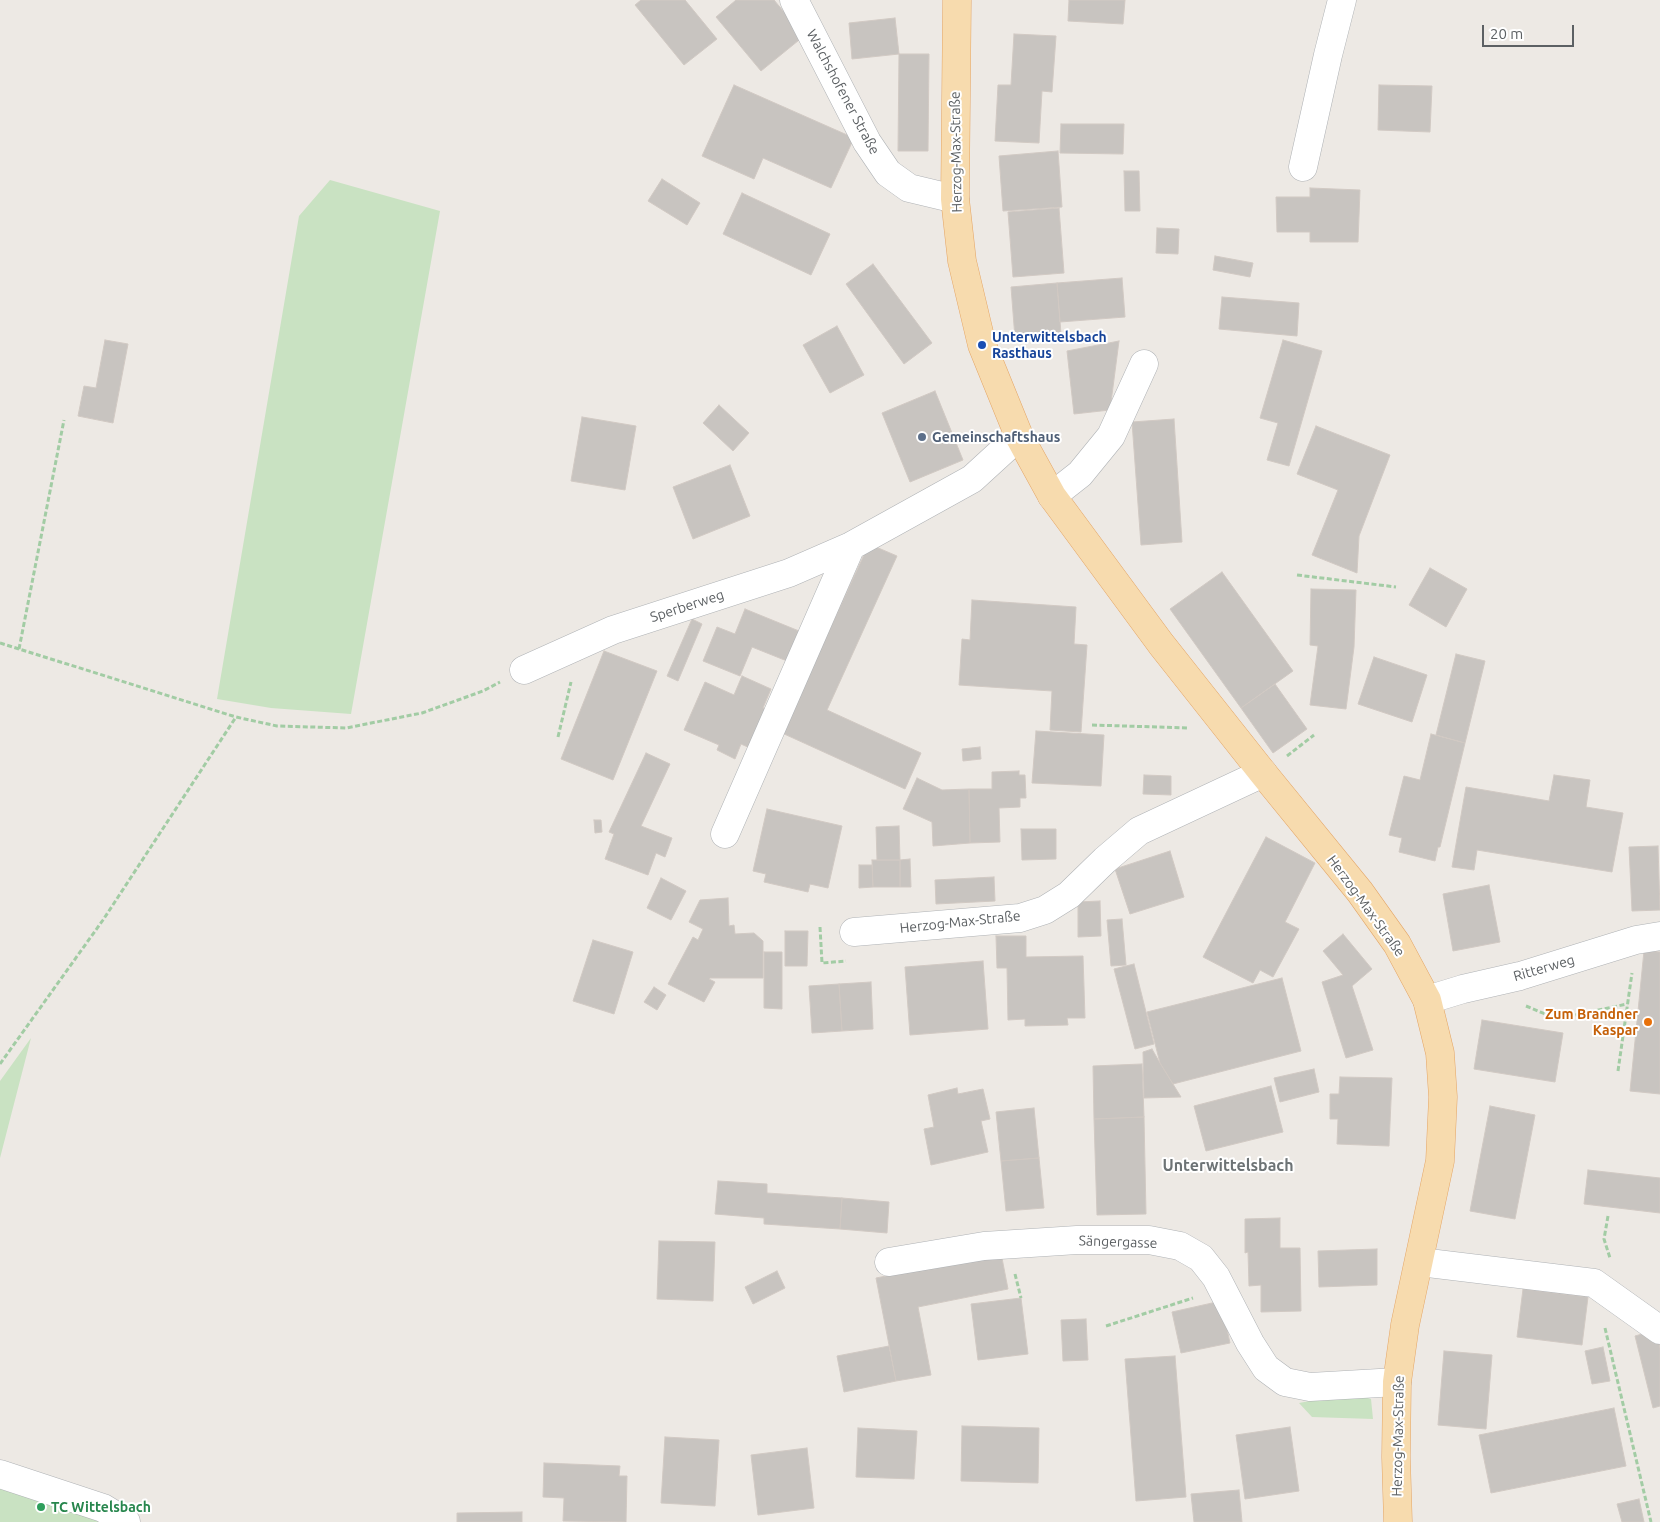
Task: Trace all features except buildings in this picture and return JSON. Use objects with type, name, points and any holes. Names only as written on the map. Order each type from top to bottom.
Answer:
[{"type":"main road","name":"Herzog-Max-Straße","points":[[957,0],[955,198],[962,261],[982,346],[1018,436],[1052,496],[1161,644],[1360,892],[1397,944],[1427,1000],[1440,1053],[1443,1097],[1440,1161],[1420,1262],[1405,1325],[1397,1382],[1396,1456],[1398,1522]]},
{"type":"street","name":"Walchshofener Straße","points":[[794,0],[868,142],[888,173],[909,188],[955,198]]},
{"type":"street","points":[[1303,167],[1342,0]]},
{"type":"street","points":[[1052,496],[1080,474],[1111,436],[1144,364]]},
{"type":"street","name":"Sperberweg","points":[[524,670],[613,630],[789,573],[851,546],[972,479],[1018,436]]},
{"type":"street","points":[[725,834],[851,546]]},
{"type":"street","name":"Herzog-Max-Straße","points":[[854,932],[1020,918],[1045,910],[1069,895],[1105,860],[1139,831],[1263,773]]},
{"type":"street","name":"Ritterweg","points":[[1427,1000],[1463,989],[1520,976],[1648,938]]},
{"type":"street","name":"Sängergasse","points":[[889,1262],[984,1246],[1078,1240],[1149,1240],[1180,1246],[1201,1258],[1216,1277],[1250,1343],[1266,1368],[1285,1382],[1310,1387],[1397,1382]]},
{"type":"street","points":[[1420,1262],[1594,1283],[1660,1330]]},
{"type":"street","points":[[0,1474],[103,1508],[126,1522]]},
{"type":"path","points":[[19,649],[64,420]]},
{"type":"path","points":[[1297,575],[1396,587]]},
{"type":"path","points":[[0,643],[236,717],[277,726],[346,728],[422,713],[482,691],[524,670]]},
{"type":"path","points":[[558,737],[580,645]]},
{"type":"path","points":[[0,1064],[103,920],[236,717]]},
{"type":"path","points":[[1092,725],[1228,729]]},
{"type":"path","points":[[1618,1071],[1627,1004],[1648,938]]},
{"type":"path","points":[[1523,1004],[1557,1019],[1627,1004]]},
{"type":"path","points":[[1608,1216],[1604,1239],[1610,1258]]},
{"type":"path","points":[[1594,1283],[1651,1522]]},
{"type":"path","points":[[1106,1326],[1222,1288]]},
{"type":"green space","points":[[330,180],[440,211],[351,714],[271,708],[217,699],[299,216]]},
{"type":"green space","points":[[31,1038],[0,1158],[0,1081]]},
{"type":"green space","points":[[1352,1393],[1371,1399],[1373,1419],[1312,1417],[1299,1403]]},
{"type":"green space","name":"TC Wittelsbach","points":[[0,1481],[119,1522],[0,1522]]},
{"type":"place","name":"Unterwittelsbach Rasthaus","points":[[982,345]]},
{"type":"place","name":"Gemeinschaftshaus","points":[[922,437]]},
{"type":"place","name":"Zum Brandner Kaspar","points":[[1648,1022]]},
{"type":"place","name":"TC Wittelsbach","points":[[41,1507]]},
{"type":"district","name":"Unterwittelsbach","points":[[1228,1166]]}]
